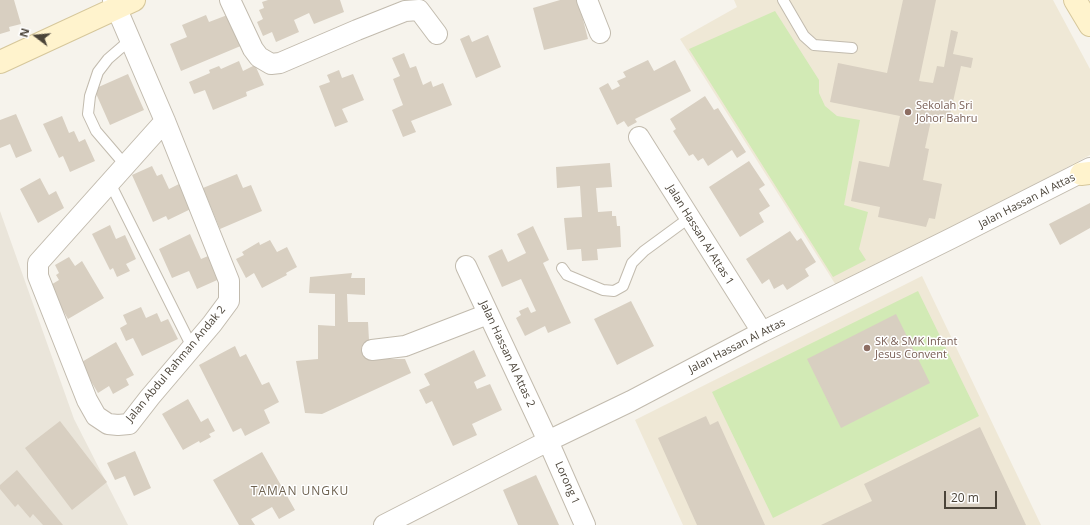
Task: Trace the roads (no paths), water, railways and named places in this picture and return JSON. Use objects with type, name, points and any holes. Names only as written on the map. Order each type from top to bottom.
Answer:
[{"type":"street","points":[[230,0],[253,49],[259,57],[271,64],[280,63],[405,11],[419,10],[437,34]]},
{"type":"street","points":[[587,0],[600,33]]},
{"type":"street","points":[[1075,0],[1090,25]]},
{"type":"street","points":[[0,62],[121,2]]},
{"type":"street","name":"Jalan Abdul Rahman Andak 2","points":[[121,2],[130,40],[165,122],[229,281],[228,302],[212,324],[192,346],[129,424],[118,426],[108,424],[96,416],[87,400],[38,276],[38,262],[165,122]]},
{"type":"street","name":"Jalan Hassan Al Attas 1","points":[[639,137],[762,332]]},
{"type":"street","name":"Jalan Hassan Al Attas","points":[[384,525],[630,401],[762,332],[1087,172]]},
{"type":"street","name":"Jalan Hassan Al Attas 2","points":[[466,266],[548,441]]},
{"type":"street","points":[[372,350],[405,346],[488,314]]},
{"type":"street","name":"Lorong 1","points":[[548,441],[585,525]]},
{"type":"lane","points":[[783,0],[804,36],[814,45],[852,48]]},
{"type":"lane","points":[[126,166],[96,131],[88,114],[90,96],[98,72],[108,60],[130,40]]},
{"type":"lane","points":[[110,183],[192,346]]},
{"type":"lane","points":[[562,268],[567,275],[603,290],[614,291],[623,286],[632,263],[644,251],[689,218]]},
{"type":"place","name":"Sekolah Sri Johor Bahru","points":[[908,112]]},
{"type":"place","name":"SK & SMK Infant Jesus Convent","points":[[867,348]]},
{"type":"district","name":"TAMAN UNGKU","points":[[300,492]]}]
